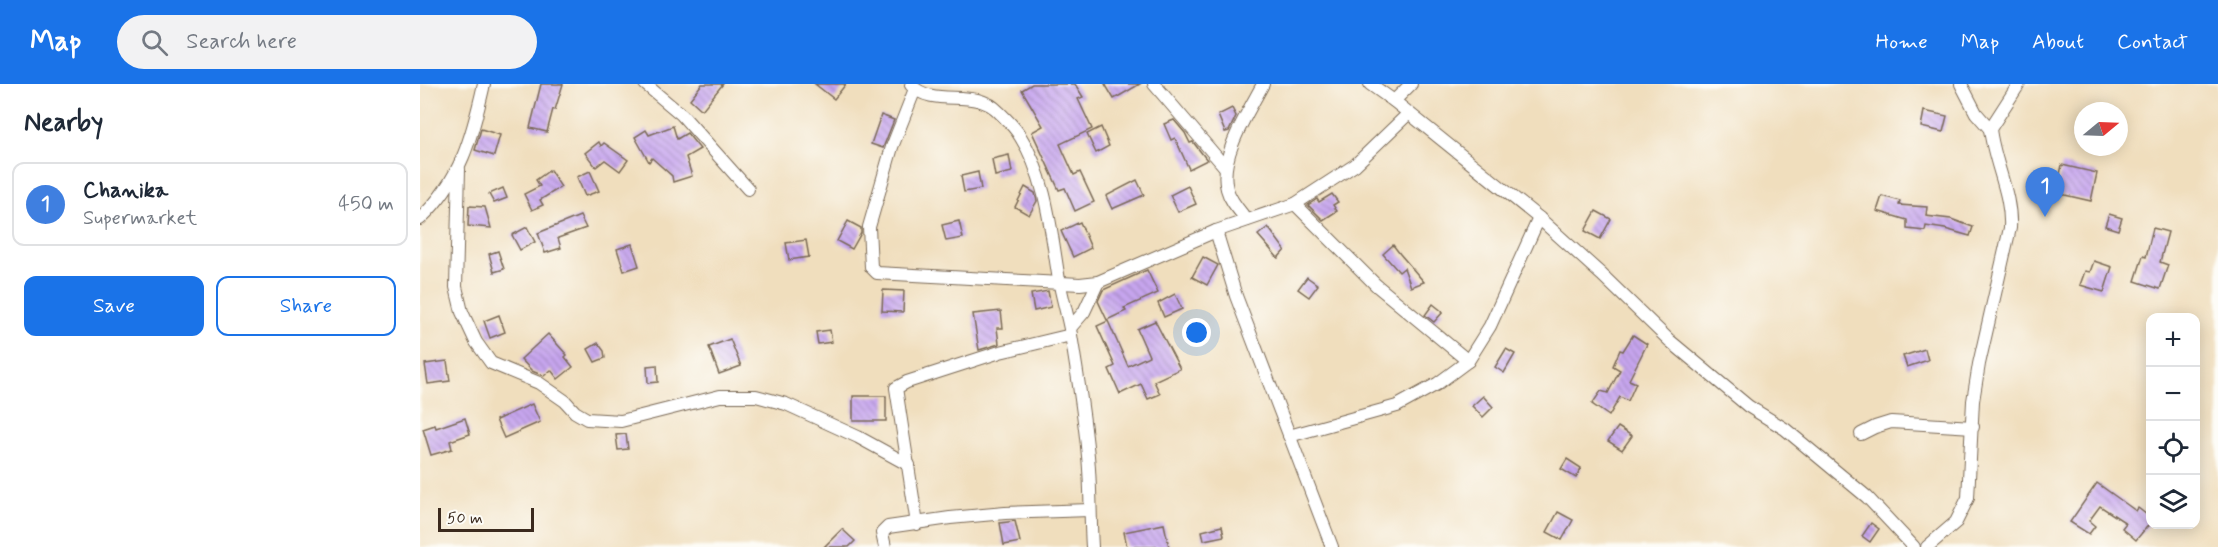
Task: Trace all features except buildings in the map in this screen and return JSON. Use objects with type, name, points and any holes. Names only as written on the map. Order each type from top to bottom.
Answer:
[{"type":"street","points":[[420,219],[433,206],[459,169],[475,124],[484,84]]},
{"type":"street","points":[[645,84],[682,115],[748,189]]},
{"type":"street","points":[[1154,84],[1225,167]]},
{"type":"street","points":[[1247,220],[1233,204],[1226,188],[1225,167],[1233,142],[1263,84]]},
{"type":"street","points":[[1370,84],[1539,218],[1670,341],[1748,406],[1785,429],[1867,497],[1914,547]]},
{"type":"street","points":[[1394,101],[1411,84]]},
{"type":"street","points":[[1927,547],[1956,522],[1966,505],[1973,401],[2010,222],[2007,196],[1990,129],[1976,112],[1961,84]]},
{"type":"street","points":[[1990,129],[2019,84]]},
{"type":"street","points":[[1092,547],[1088,457],[1070,332],[1059,283],[1051,228],[1038,177],[1020,135],[997,109],[982,100],[936,96],[912,86],[869,227],[870,267],[877,273],[1059,283],[1098,282],[1216,231],[1295,204],[1355,165],[1408,114]]},
{"type":"street","points":[[459,169],[456,287],[462,312],[476,342],[491,363],[539,382],[587,419],[621,421],[720,396],[756,396],[786,404],[858,437],[909,465]]},
{"type":"street","points":[[1295,204],[1376,285],[1468,361]]},
{"type":"street","points":[[1289,436],[1397,406],[1437,384],[1468,361],[1490,326],[1539,218]]},
{"type":"street","points":[[1216,231],[1236,296],[1332,547]]},
{"type":"street","points":[[917,524],[895,391],[898,386],[1000,352],[1070,332],[1084,312],[1098,282]]},
{"type":"street","points":[[1861,434],[1891,422],[1973,427]]},
{"type":"street","points":[[885,547],[882,533],[884,530],[950,518],[1005,513],[1090,510]]},
{"type":"place","name":"Chanika","points":[[2045,217]]}]
